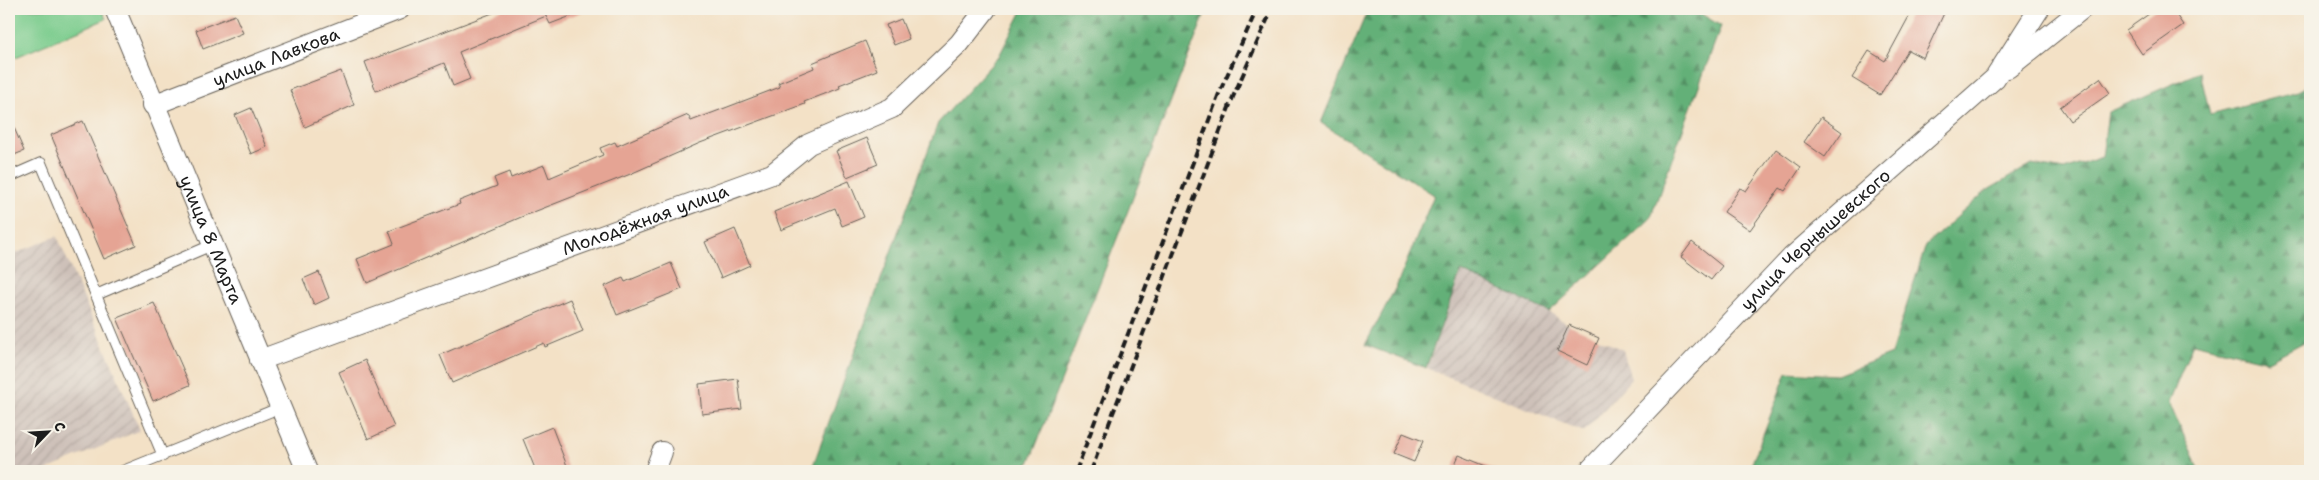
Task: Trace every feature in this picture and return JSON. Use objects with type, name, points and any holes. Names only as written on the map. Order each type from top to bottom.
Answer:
[{"type":"street","name":"улица 8 Марта","points":[[115,9],[153,105],[307,471]]},
{"type":"street","name":"улица Лавкова","points":[[153,105],[400,9]]},
{"type":"street","name":"Молодёжная улица","points":[[260,360],[772,174],[809,144],[892,108],[959,44],[986,9]]},
{"type":"street","name":"улица Чернышевского","points":[[1589,471],[1792,257],[1995,78],[2039,9]]},
{"type":"street","points":[[1995,78],[2082,9]]},
{"type":"street","points":[[655,471],[662,452]]},
{"type":"lane","points":[[9,177],[41,163],[163,456]]},
{"type":"lane","points":[[96,295],[212,245]]},
{"type":"lane","points":[[123,471],[280,408]]},
{"type":"shaded area","points":[[57,236],[140,430],[44,471],[9,471],[9,256]]},
{"type":"shaded area","points":[[1461,271],[1549,312],[1569,325],[1623,350],[1631,379],[1584,432],[1427,368]]},
{"type":"green space","points":[[9,9],[102,9],[106,19],[9,60]]},
{"type":"green space","points":[[1023,9],[1207,9],[1026,471],[811,471],[938,123],[999,56]]},
{"type":"green space","points":[[1368,9],[1693,9],[1721,26],[1650,219],[1549,312],[1461,271],[1426,368],[1365,345],[1397,285],[1434,195],[1321,123]]},
{"type":"green space","points":[[2200,72],[2210,114],[2298,91],[2310,84],[2310,339],[2268,361],[2193,343],[2169,403],[2200,471],[1749,471],[1787,372],[1837,375],[1891,354],[1926,245],[1986,191],[2032,164],[2064,170],[2102,157],[2108,112]]},
{"type":"building","points":[[503,9],[587,10],[550,24],[546,16],[459,52],[470,79],[453,86],[444,63],[376,91],[365,62]]},
{"type":"building","points":[[1913,9],[1946,9],[1923,58],[1908,50],[1880,95],[1852,78],[1869,51],[1885,61]]},
{"type":"building","points":[[2156,9],[2172,9],[2183,25],[2142,54],[2126,30]]},
{"type":"building","points":[[235,15],[243,33],[203,49],[196,30]]},
{"type":"building","points":[[901,19],[909,39],[894,45],[886,25]]},
{"type":"building","points":[[865,41],[877,70],[839,85],[840,88],[804,102],[805,104],[700,143],[628,175],[526,215],[367,283],[357,259],[394,244],[389,231],[460,204],[459,201],[497,186],[494,178],[509,172],[511,178],[544,165],[549,178],[603,155],[600,148],[615,142],[617,146],[688,115],[691,121],[780,87],[778,83],[814,68],[812,63]]},
{"type":"building","points":[[341,71],[354,105],[305,127],[290,90]]},
{"type":"building","points":[[2100,78],[2110,93],[2070,121],[2060,107]]},
{"type":"building","points":[[251,108],[267,147],[251,154],[235,115]]},
{"type":"building","points":[[9,116],[24,151],[9,157]]},
{"type":"building","points":[[1821,117],[1842,132],[1825,157],[1804,142]]},
{"type":"building","points":[[83,121],[136,245],[104,259],[51,135]]},
{"type":"building","points":[[867,138],[878,164],[847,177],[836,151]]},
{"type":"building","points":[[1776,149],[1801,167],[1785,191],[1780,188],[1750,230],[1724,212],[1740,188],[1746,191]]},
{"type":"building","points":[[849,181],[864,217],[842,226],[835,208],[781,230],[774,212]]},
{"type":"building","points":[[735,229],[750,265],[721,278],[705,242]]},
{"type":"building","points":[[1692,242],[1722,266],[1711,280],[1681,257]]},
{"type":"building","points":[[671,263],[682,289],[617,315],[605,286],[623,278],[625,282]]},
{"type":"building","points":[[319,272],[329,298],[314,305],[303,279]]},
{"type":"building","points":[[570,299],[583,331],[545,347],[544,343],[452,383],[440,355]]},
{"type":"building","points":[[154,303],[190,385],[153,401],[117,318]]},
{"type":"building","points":[[1569,325],[1599,338],[1587,365],[1557,351]]},
{"type":"building","points":[[365,360],[394,427],[368,439],[339,372]]},
{"type":"building","points":[[738,379],[742,409],[702,414],[699,384]]},
{"type":"building","points":[[552,427],[569,471],[536,471],[523,439]]},
{"type":"building","points":[[1403,433],[1423,441],[1414,462],[1394,454]]},
{"type":"building","points":[[1459,455],[1498,471],[1452,471]]},
{"type":"railway","points":[[1076,471],[1220,91],[1257,9]]},
{"type":"railway","points":[[1091,471],[1233,97],[1272,9]]}]
